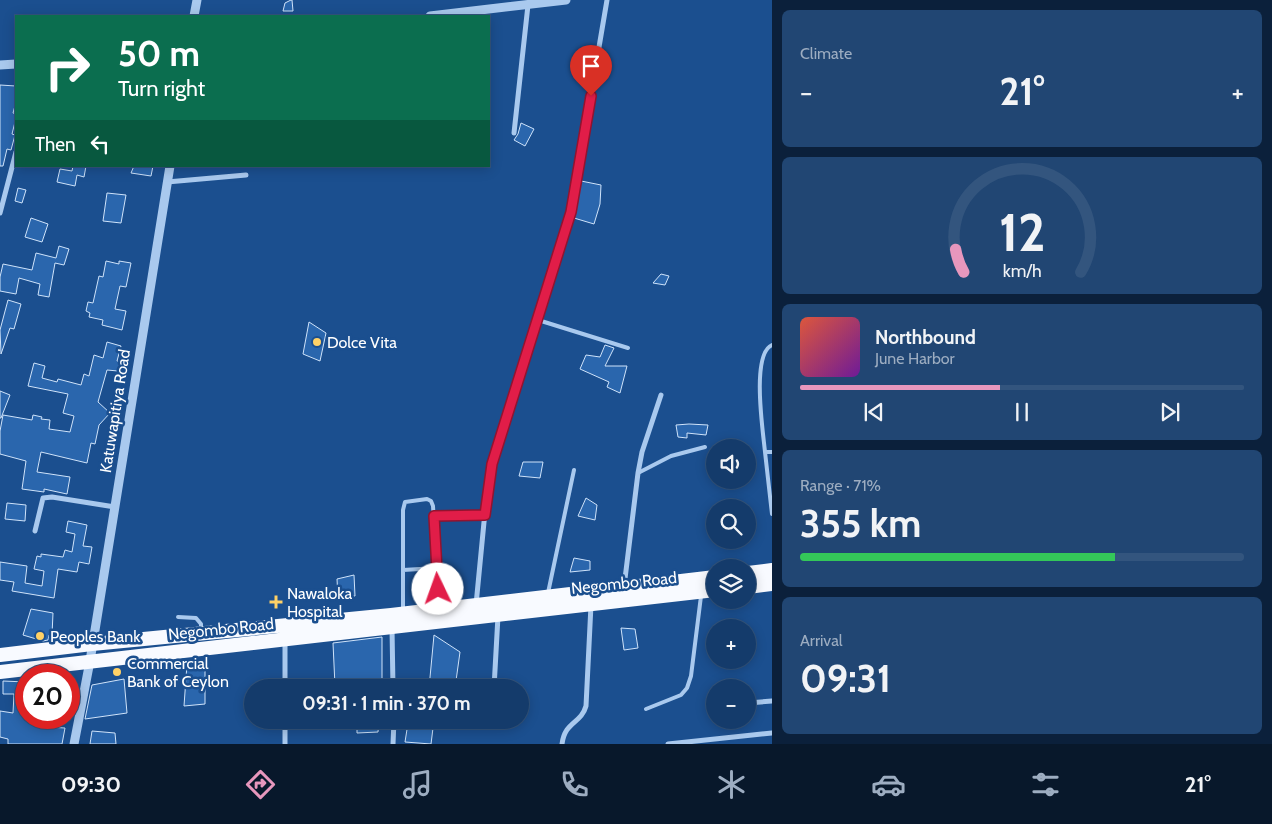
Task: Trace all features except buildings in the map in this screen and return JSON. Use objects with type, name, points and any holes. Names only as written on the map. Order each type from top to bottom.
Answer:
[{"type":"highway","points":[[756,572],[772,570]]},
{"type":"highway","name":"Negombo Road","points":[[0,672],[392,627],[547,597],[706,578]]},
{"type":"highway","points":[[756,586],[772,584]]},
{"type":"highway","name":"Negombo Road","points":[[0,655],[92,644],[403,614],[476,611],[498,615],[706,591]]},
{"type":"street","points":[[194,15],[197,0]]},
{"type":"street","points":[[439,15],[566,0]]},
{"type":"street","points":[[476,611],[492,464],[571,212],[608,0]]},
{"type":"street","points":[[514,133],[528,5]]},
{"type":"street","points":[[0,65],[15,64]]},
{"type":"street","points":[[0,213],[15,156]]},
{"type":"street","name":"Katuwapitiya Road","points":[[74,744],[90,661],[170,167]]},
{"type":"street","points":[[167,182],[246,175]]},
{"type":"street","points":[[624,588],[642,452],[661,395]]},
{"type":"street","points":[[35,531],[43,498],[52,497],[115,507]]},
{"type":"street","points":[[562,744],[563,734],[568,727],[584,714],[586,706],[591,604]]},
{"type":"street","points":[[494,679],[498,615]]},
{"type":"street","points":[[392,627],[393,679]]},
{"type":"street","points":[[285,639],[285,679]]},
{"type":"street","points":[[756,702],[772,701]]},
{"type":"street","points":[[285,729],[285,744]]},
{"type":"street","points":[[393,744],[394,729]]},
{"type":"street","points":[[668,744],[772,733]]},
{"type":"lane","points":[[538,320],[628,348]]},
{"type":"lane","points":[[772,345],[768,347],[762,357],[759,373],[772,514]]},
{"type":"lane","points":[[638,473],[671,456],[704,447]]},
{"type":"lane","points":[[765,452],[772,452]]},
{"type":"lane","points":[[547,597],[574,470]]},
{"type":"lane","points":[[403,614],[403,504],[405,502],[427,499],[431,501],[433,506],[438,589]]},
{"type":"lane","points":[[434,516],[485,515]]},
{"type":"lane","points":[[403,570],[437,568]]},
{"type":"lane","points":[[646,709],[681,695],[687,688],[706,601]]},
{"type":"lane","points":[[178,617],[189,617],[199,620],[202,634]]},
{"type":"place","name":"Dolce Vita","points":[[317,342]]},
{"type":"place","name":"Nawaloka Hospital","points":[[276,602]]},
{"type":"place","name":"Peoples Bank","points":[[40,636]]},
{"type":"place","name":"Commercial Bank of Ceylon","points":[[117,672]]},
{"type":"route","points":[[438,589],[434,516],[485,515],[492,464],[571,212],[591,96]]}]
